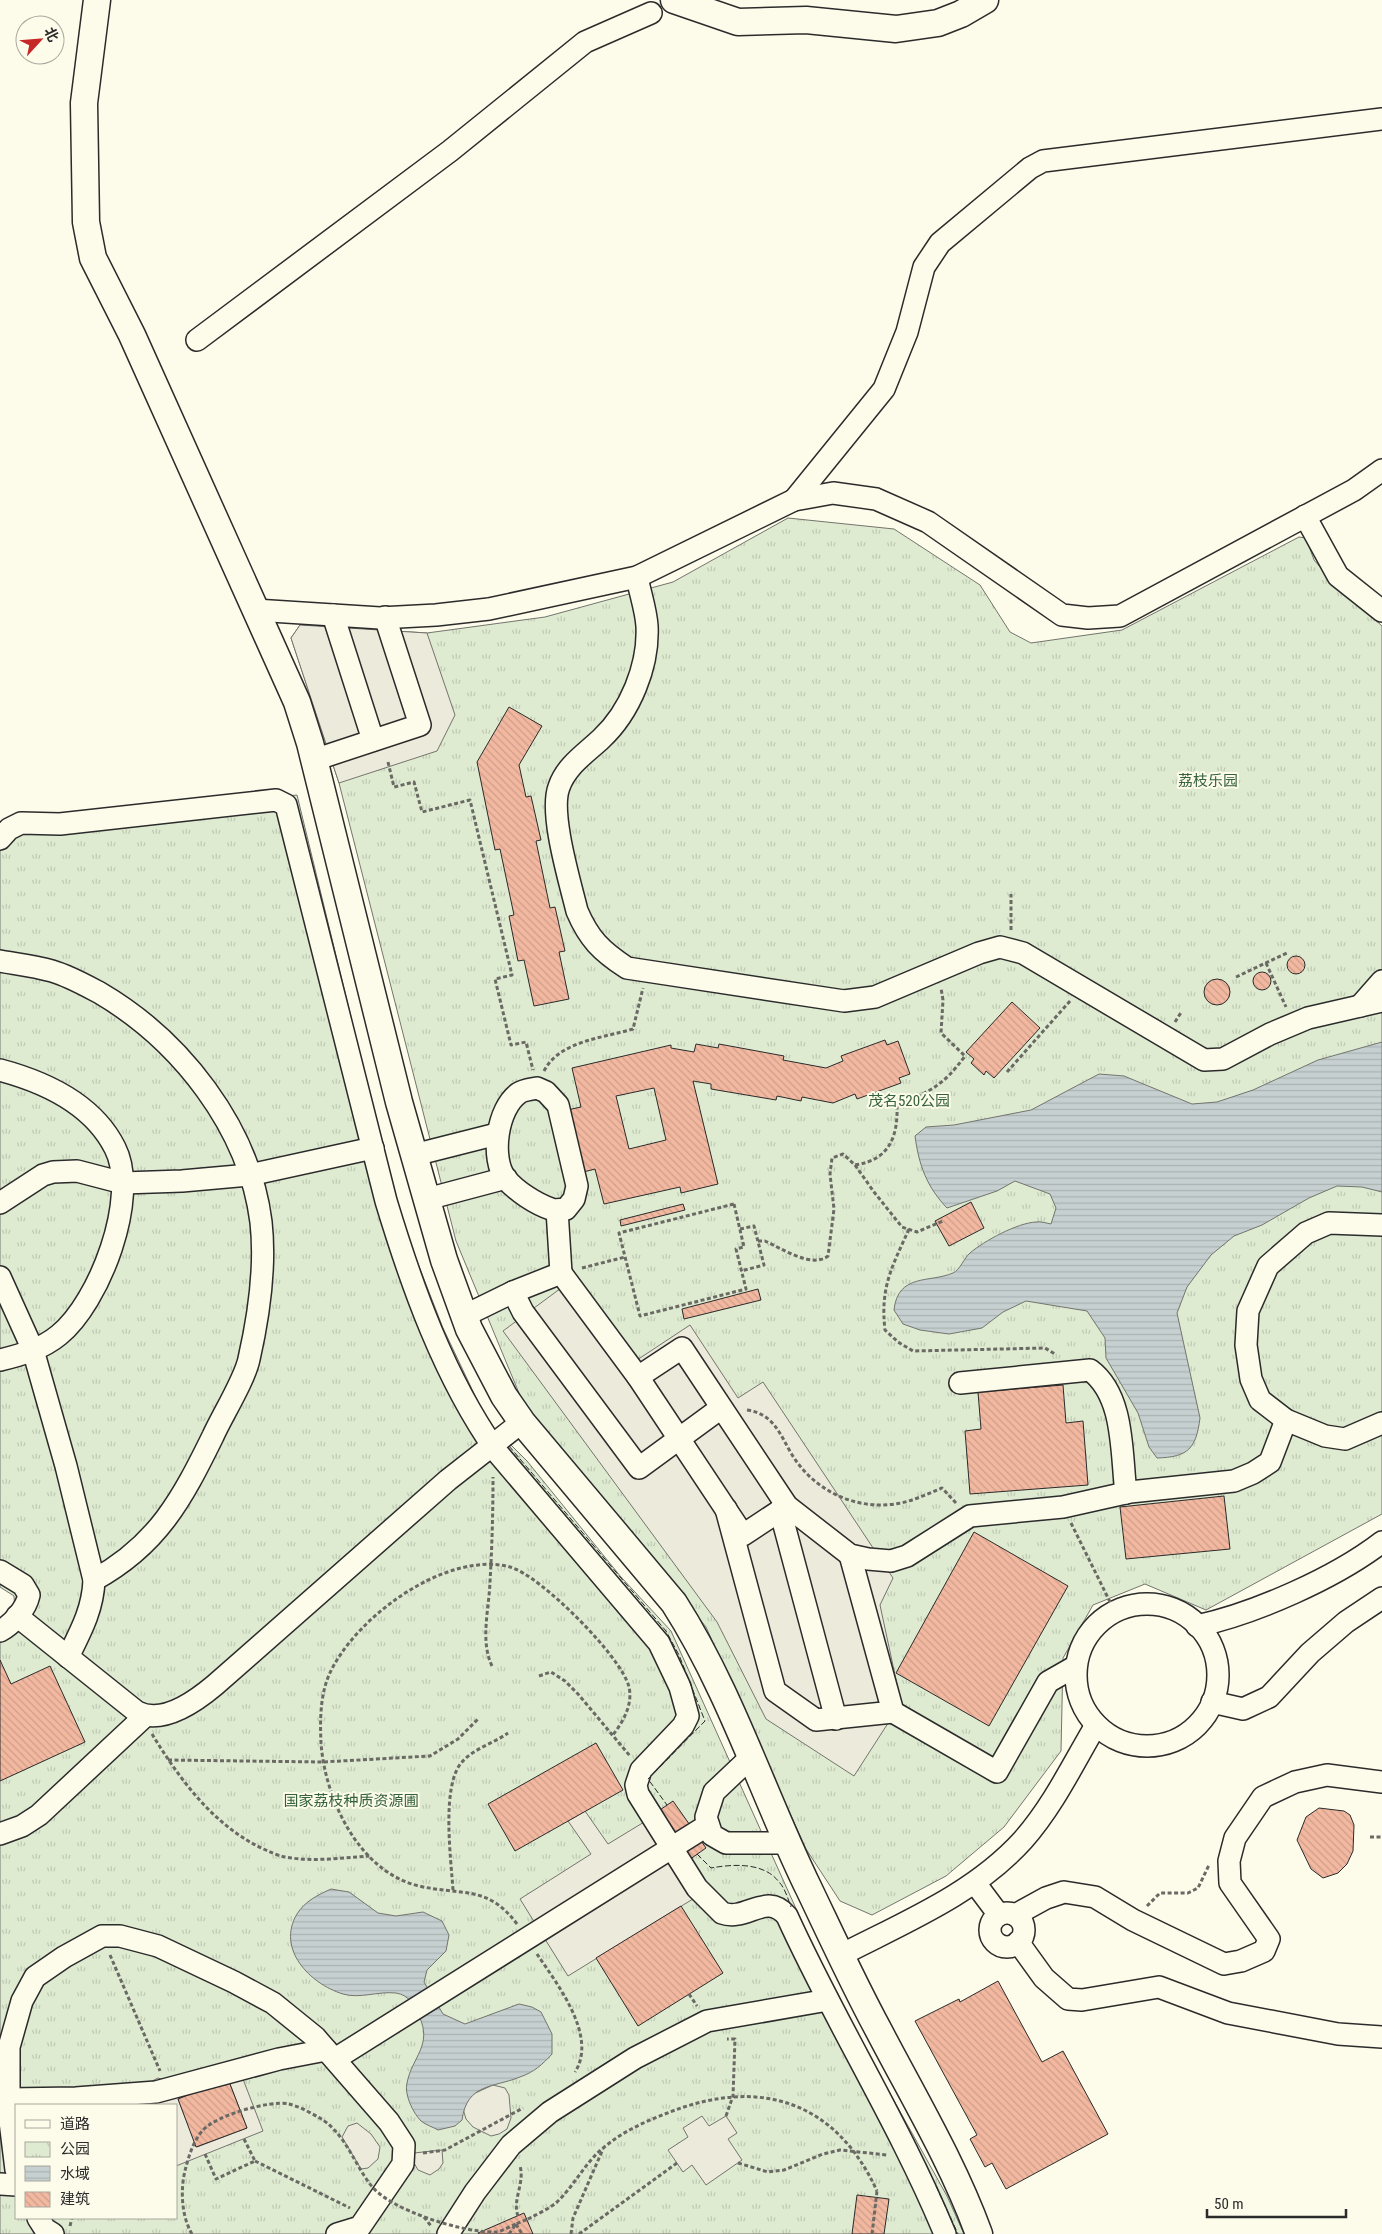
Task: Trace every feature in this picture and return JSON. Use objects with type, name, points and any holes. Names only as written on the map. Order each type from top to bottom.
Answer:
[{"type":"main road","points":[[97,0],[84,103],[86,222],[93,258],[136,344],[297,702],[314,760],[349,905],[414,1155],[444,1260],[464,1316],[504,1396],[522,1422],[674,1603],[688,1624],[719,1687],[788,1843],[875,2025],[937,2140],[968,2204],[979,2234]]},
{"type":"main road","points":[[674,0],[738,22],[806,20],[896,29],[938,23],[961,14],[985,0]]},
{"type":"street","points":[[197,340],[450,151],[585,42],[651,13]]},
{"type":"street","points":[[794,500],[884,389],[907,332],[924,267],[940,243],[1030,168],[1043,161],[1382,119]]},
{"type":"street","points":[[256,610],[385,618],[490,609],[637,577],[794,500],[834,493],[876,499],[928,522],[1062,615],[1088,618],[1120,616],[1354,490],[1382,470]]},
{"type":"street","points":[[1305,516],[1338,576],[1382,611]]},
{"type":"street","points":[[637,577],[647,626],[643,668],[632,698],[603,737],[572,765],[558,788],[556,813],[577,911],[584,927],[604,953],[627,968],[844,1001],[874,998],[979,953],[1000,948],[1023,953],[1204,1060],[1223,1059],[1270,1034],[1308,1018],[1382,1001]]},
{"type":"street","points":[[333,615],[373,740]]},
{"type":"street","points":[[314,760],[420,725],[385,618]]},
{"type":"street","points":[[0,839],[9,829],[21,823],[60,824],[276,800],[284,803],[288,809],[373,1148],[402,1254],[420,1301],[463,1398],[492,1446],[659,1644],[687,1705],[688,1716],[686,1721],[641,1770],[636,1785],[638,1794],[643,1804],[654,1816],[697,1888],[722,1913],[736,1914],[769,1905],[778,1907],[783,1911],[910,2157],[946,2234]]},
{"type":"street","points":[[0,961],[52,971],[81,982],[117,1004],[157,1036],[205,1088],[226,1121],[241,1151],[261,1222],[263,1270],[249,1362],[188,1489],[154,1534],[109,1572],[94,1580]]},
{"type":"street","points":[[1360,1006],[1382,981]]},
{"type":"street","points":[[0,1070],[22,1076],[73,1100],[109,1136],[122,1168],[123,1183],[118,1218],[104,1269],[82,1308],[60,1335],[33,1350],[0,1360]]},
{"type":"street","points":[[537,1088],[546,1092],[558,1104],[577,1186],[574,1199],[566,1209],[552,1210],[532,1199],[506,1178],[497,1146],[498,1130],[505,1110],[518,1093],[537,1088]]},
{"type":"street","points":[[414,1155],[493,1135]]},
{"type":"street","points":[[0,1203],[43,1175],[53,1172],[77,1172],[123,1183],[182,1182],[249,1175],[373,1148]]},
{"type":"street","points":[[427,1199],[506,1178]]},
{"type":"street","points":[[557,1210],[561,1273],[638,1377],[743,1535],[783,1508]]},
{"type":"street","points":[[1382,1226],[1329,1223],[1306,1233],[1268,1266],[1248,1311],[1246,1345],[1251,1379],[1260,1400],[1286,1420],[1325,1436],[1345,1439],[1382,1423]]},
{"type":"street","points":[[464,1316],[513,1292],[561,1273]]},
{"type":"street","points":[[0,1277],[33,1350],[66,1466],[94,1580],[93,1596],[86,1621],[68,1656]]},
{"type":"street","points":[[513,1292],[523,1312],[638,1468],[679,1439],[720,1406]]},
{"type":"street","points":[[638,1377],[682,1348],[783,1508],[836,1719]]},
{"type":"street","points":[[960,1383],[1090,1370],[1100,1378],[1108,1389],[1118,1422],[1126,1493]]},
{"type":"street","points":[[783,1508],[850,1555],[891,1561],[907,1556],[970,1516],[1063,1507],[1126,1493],[1234,1481],[1253,1473],[1270,1462],[1286,1420]]},
{"type":"street","points":[[0,1834],[22,1826],[39,1815],[147,1716],[167,1713],[200,1698],[448,1480],[522,1422]]},
{"type":"street","points":[[726,1509],[775,1691],[816,1720],[893,1712],[997,1772],[1048,1682],[1076,1666]]},
{"type":"street","points":[[1197,1626],[1228,1619],[1334,1574],[1382,1542]]},
{"type":"street","points":[[850,1555],[893,1712]]},
{"type":"street","points":[[0,1571],[27,1589],[29,1594],[27,1603],[17,1616],[0,1631]]},
{"type":"street","points":[[1212,1702],[1243,1709],[1269,1697],[1310,1653],[1346,1622],[1382,1598]]},
{"type":"street","points":[[1144,1604],[1163,1606],[1182,1614],[1197,1626],[1213,1650],[1218,1678],[1212,1702],[1203,1719],[1192,1730],[1166,1744],[1136,1746],[1121,1742],[1096,1725],[1089,1717],[1080,1698],[1076,1666],[1082,1647],[1092,1630],[1106,1616],[1124,1608],[1144,1604]]},
{"type":"street","points":[[17,1616],[147,1716]]},
{"type":"street","points":[[842,1956],[942,1903],[975,1882],[1005,1858],[1037,1822],[1096,1725]]},
{"type":"street","points":[[750,1758],[714,1792],[706,1817],[712,1835],[726,1843],[788,1843]]},
{"type":"street","points":[[975,1882],[1007,1915],[1020,1919],[1024,1932],[1018,1942],[1005,1947],[993,1940],[990,1928],[992,1921],[1007,1915],[1046,1898],[1064,1892],[1095,1897],[1133,1920],[1224,1964],[1241,1960],[1264,1950],[1269,1940],[1230,1883],[1228,1861],[1235,1838],[1263,1796],[1295,1782],[1327,1775],[1380,1784]]},
{"type":"street","points":[[4,2101],[156,2092],[279,2059],[330,2054],[357,2045],[708,1825]]},
{"type":"street","points":[[15,2164],[4,2101],[9,2047],[22,2001],[35,1977],[64,1957],[102,1936],[120,1936],[158,1946],[234,1982],[272,2003],[315,2037],[389,2122],[404,2145],[403,2164],[365,2231],[337,2234]]},
{"type":"street","points":[[1018,1942],[1044,1978],[1068,1999],[1082,2000],[1159,1987],[1228,2013],[1338,2034],[1382,2037]]},
{"type":"street","points":[[448,2234],[511,2144],[550,2112],[635,2058],[707,2021],[828,2000]]},
{"type":"street","points":[[0,2184],[15,2185]]},
{"type":"street","points":[[39,2219],[45,2229],[53,2234]]},
{"type":"path","points":[[388,762],[394,787],[414,782],[422,812],[470,800],[512,975],[495,979],[511,1045],[526,1042],[537,1088]]},
{"type":"path","points":[[1011,950],[1012,894]]},
{"type":"path","points":[[1236,977],[1287,953]]},
{"type":"path","points":[[1266,963],[1279,990]]},
{"type":"path","points":[[855,1165],[870,1163],[890,1146],[898,1128],[898,1104],[927,1092],[950,1078],[965,1056],[941,1034],[943,1000],[938,970]]},
{"type":"path","points":[[537,1088],[553,1057],[564,1049],[633,1029],[647,971]]},
{"type":"path","points":[[1007,1072],[1082,988]]},
{"type":"path","points":[[758,1241],[765,1241],[811,1261],[822,1260],[828,1256],[834,1209],[830,1174],[832,1158],[843,1154],[855,1165],[902,1227],[917,1232],[943,1221]]},
{"type":"path","points":[[734,1204],[740,1229],[744,1247],[736,1249],[746,1289],[640,1316],[618,1233],[734,1204]]},
{"type":"path","points":[[740,1229],[754,1226],[764,1265],[741,1271]]},
{"type":"path","points":[[909,1229],[890,1271],[882,1304],[885,1330],[898,1342],[913,1351],[1046,1348],[1082,1371]]},
{"type":"path","points":[[561,1273],[624,1257]]},
{"type":"path","points":[[720,1406],[756,1412],[769,1418],[780,1430],[801,1468],[834,1495],[865,1504],[881,1505],[911,1500],[942,1488],[970,1516]]},
{"type":"path","points":[[492,1446],[491,1564],[486,1639],[486,1655],[492,1666]]},
{"type":"path","points":[[1063,1507],[1115,1612]]},
{"type":"path","points":[[570,2077],[576,2071],[583,2056],[580,2033],[567,1999],[511,1916],[491,1899],[468,1892],[417,1886],[381,1868],[354,1838],[343,1818],[324,1773],[322,1701],[328,1676],[352,1640],[390,1605],[413,1588],[434,1576],[457,1568],[491,1564],[511,1567],[526,1574],[542,1587],[595,1637],[621,1670],[629,1685],[630,1697],[625,1717],[612,1736]]},
{"type":"path","points":[[539,1676],[551,1672],[566,1681],[641,1770]]},
{"type":"path","points":[[147,1716],[152,1734],[168,1760],[212,1814],[248,1842],[284,1857],[324,1859],[369,1856]]},
{"type":"path","points":[[168,1760],[323,1762],[430,1756],[458,1739],[479,1718]]},
{"type":"path","points":[[453,1890],[450,1792],[456,1768],[464,1760],[508,1733]]},
{"type":"path","points":[[1370,1836],[1382,1837]]},
{"type":"path","points":[[1133,1920],[1160,1893],[1188,1892],[1198,1888],[1208,1866],[1216,1857],[1232,1849]]},
{"type":"path","points":[[102,1936],[162,2078]]},
{"type":"path","points":[[689,1994],[707,2021],[715,2038],[735,2040],[733,2096],[726,2116]]},
{"type":"path","points":[[192,2234],[183,2208],[184,2174],[190,2151],[203,2129],[226,2115],[287,2104],[308,2111],[325,2122],[342,2137],[371,2186],[391,2202],[431,2219],[497,2232],[557,2202],[587,2164],[603,2148],[631,2130],[656,2117],[697,2101],[733,2096],[776,2098],[818,2116],[834,2130],[851,2148],[869,2173],[877,2191],[872,2234]]},
{"type":"path","points":[[405,2153],[428,2154],[445,2150],[527,2105]]},
{"type":"path","points":[[244,2139],[255,2161],[330,2197]]},
{"type":"path","points":[[571,2234],[573,2218],[603,2148]]},
{"type":"path","points":[[738,2163],[768,2172],[784,2170],[823,2154],[840,2150],[910,2157]]},
{"type":"path","points":[[205,2154],[216,2179],[255,2161]]},
{"type":"path","points":[[579,2234],[677,2163]]},
{"type":"path","points":[[509,2234],[516,2224]]},
{"type":"path","points":[[516,2224],[522,2234]]},
{"type":"green space","name":"茂名520公园","points":[[788,518],[894,529],[980,585],[1010,632],[1031,643],[1122,630],[1299,537],[1306,538],[1314,560],[1334,583],[1382,626],[1382,1514],[1206,1610],[1145,1584],[1093,1605],[1063,1658],[1061,1751],[1004,1827],[946,1876],[872,1915],[840,1901],[806,1849],[706,1627],[599,1493],[526,1410],[456,1241],[339,783],[291,638],[300,625],[427,633],[545,617],[673,582]]},
{"type":"green space","name":"国家荔枝种质资源圃","points":[[297,795],[376,1120],[406,1233],[443,1328],[487,1421],[527,1461],[621,1577],[671,1631],[834,1993],[947,2196],[964,2234],[0,2234],[0,1626],[15,1613],[14,1596],[0,1587],[0,833],[50,820]]},
{"type":"shaded area","points":[[300,625],[427,633],[455,715],[437,751],[339,783],[291,638]]},
{"type":"shaded area","points":[[576,1277],[637,1360],[690,1325],[738,1398],[763,1382],[893,1578],[880,1605],[901,1703],[854,1776],[766,1719],[717,1622],[503,1331]]},
{"type":"shaded area","points":[[585,1811],[608,1844],[654,1816],[701,1894],[568,1976],[520,1899],[591,1854],[568,1821]]},
{"type":"shaded area","points":[[241,2074],[263,2131],[178,2165],[178,2104],[129,2104],[137,2094],[137,2089],[158,2078],[198,2091],[178,2099],[197,2147],[247,2128],[228,2079]]},
{"type":"shaded area","points":[[493,2085],[505,2088],[509,2095],[511,2118],[507,2129],[491,2136],[473,2127],[466,2119],[463,2109],[471,2095]]},
{"type":"shaded area","points":[[702,2116],[709,2126],[726,2116],[737,2133],[728,2139],[742,2160],[706,2185],[692,2165],[683,2172],[668,2150],[688,2137],[683,2128]]},
{"type":"shaded area","points":[[357,2123],[371,2134],[380,2147],[378,2159],[368,2168],[361,2169],[342,2137],[348,2126]]},
{"type":"shaded area","points":[[442,2150],[443,2163],[439,2169],[430,2175],[418,2170],[413,2161],[414,2153]]},
{"type":"water","points":[[1382,1042],[1382,1192],[1362,1187],[1337,1186],[1309,1198],[1262,1225],[1234,1236],[1211,1255],[1187,1287],[1177,1313],[1200,1418],[1193,1444],[1183,1453],[1176,1456],[1157,1458],[1149,1447],[1138,1413],[1106,1358],[1105,1338],[1087,1311],[1026,1301],[1003,1312],[982,1328],[949,1334],[920,1330],[903,1324],[894,1310],[897,1298],[908,1285],[916,1281],[953,1273],[976,1248],[1010,1229],[1028,1223],[1043,1222],[1051,1224],[1056,1208],[1050,1194],[1015,1181],[997,1191],[947,1208],[929,1184],[919,1157],[915,1136],[926,1127],[954,1125],[1031,1110],[1099,1074],[1124,1076],[1192,1104],[1217,1102],[1253,1090],[1318,1060]]},
{"type":"water","points":[[331,1889],[349,1892],[378,1913],[396,1916],[423,1912],[442,1921],[449,1935],[446,1951],[427,1970],[424,1982],[443,2014],[465,2024],[519,2004],[532,2007],[541,2012],[552,2034],[552,2054],[530,2073],[475,2093],[469,2099],[462,2120],[455,2126],[438,2130],[425,2124],[418,2118],[412,2108],[406,2087],[423,2043],[424,2035],[419,2016],[410,2001],[401,1994],[396,1993],[349,1995],[331,1989],[308,1974],[294,1952],[291,1940],[292,1927],[297,1914],[308,1902]]},
{"type":"building","points":[[509,707],[542,726],[519,765],[526,797],[531,796],[541,840],[536,841],[550,908],[555,907],[565,951],[559,952],[569,999],[534,1006],[524,960],[518,961],[509,916],[514,915],[500,849],[495,850],[477,762]]},
{"type":"building","points":[[1296,956],[1302,959],[1305,965],[1302,971],[1296,974],[1290,971],[1287,965],[1290,959]]},
{"type":"building","points":[[1262,972],[1268,975],[1271,981],[1268,987],[1262,990],[1256,987],[1253,981],[1256,975]]},
{"type":"building","points":[[1217,979],[1226,983],[1230,992],[1226,1001],[1217,1005],[1208,1001],[1204,992],[1208,983]]},
{"type":"building","points":[[1012,1002],[1040,1028],[994,1078],[986,1071],[984,1075],[971,1063],[974,1059],[966,1052]]},
{"type":"building","points":[[885,1040],[887,1045],[898,1041],[910,1074],[899,1078],[901,1083],[857,1099],[855,1094],[833,1103],[802,1097],[801,1101],[777,1096],[776,1100],[711,1089],[711,1084],[693,1081],[718,1184],[681,1193],[680,1187],[604,1204],[595,1169],[564,1177],[549,1114],[581,1107],[572,1068],[671,1045],[671,1048],[694,1052],[696,1044],[718,1048],[719,1044],[784,1056],[783,1060],[826,1068],[843,1061],[841,1056]],"holes":[[[654,1088],[666,1140],[629,1149],[616,1096]]]},
{"type":"building","points":[[971,1202],[984,1228],[949,1246],[935,1221]]},
{"type":"building","points":[[683,1204],[685,1210],[621,1226],[620,1220]]},
{"type":"building","points":[[758,1289],[761,1300],[684,1319],[682,1309]]},
{"type":"building","points":[[1063,1385],[1066,1423],[1083,1421],[1088,1485],[970,1494],[965,1431],[981,1429],[978,1392]]},
{"type":"building","points":[[1224,1496],[1230,1549],[1126,1559],[1120,1507]]},
{"type":"building","points":[[974,1532],[1068,1586],[989,1726],[896,1673]]},
{"type":"building","points":[[0,1660],[11,1684],[50,1666],[85,1742],[0,1781]]},
{"type":"building","points":[[596,1743],[623,1790],[515,1851],[488,1804]]},
{"type":"building","points":[[673,1801],[706,1848],[686,1862],[654,1814]]},
{"type":"building","points":[[1319,1808],[1344,1811],[1350,1815],[1354,1825],[1353,1851],[1347,1864],[1338,1873],[1323,1878],[1311,1869],[1297,1840],[1306,1817]]},
{"type":"building","points":[[681,1906],[723,1973],[638,2026],[596,1958]]},
{"type":"building","points":[[998,1981],[1042,2062],[1063,2051],[1108,2134],[1006,2189],[992,2163],[985,2167],[970,2139],[977,2135],[915,2021],[959,1999],[960,2002]]},
{"type":"building","points":[[228,2079],[247,2128],[196,2147],[178,2099]]},
{"type":"building","points":[[857,2195],[889,2199],[884,2234],[852,2234]]},
{"type":"building","points":[[524,2213],[533,2234],[478,2233]]},
{"type":"fence","points":[[509,1446],[666,1631],[679,1655],[705,1721],[648,1779],[667,1805]]},
{"type":"fence","points":[[697,1854],[711,1868],[738,1865],[748,1866],[773,1875],[781,1884],[791,1907]]},
{"type":"fence","points":[[936,2186],[958,2234]]},
{"type":"park label","name":"荔枝乐园","points":[[1208,781]]}]
